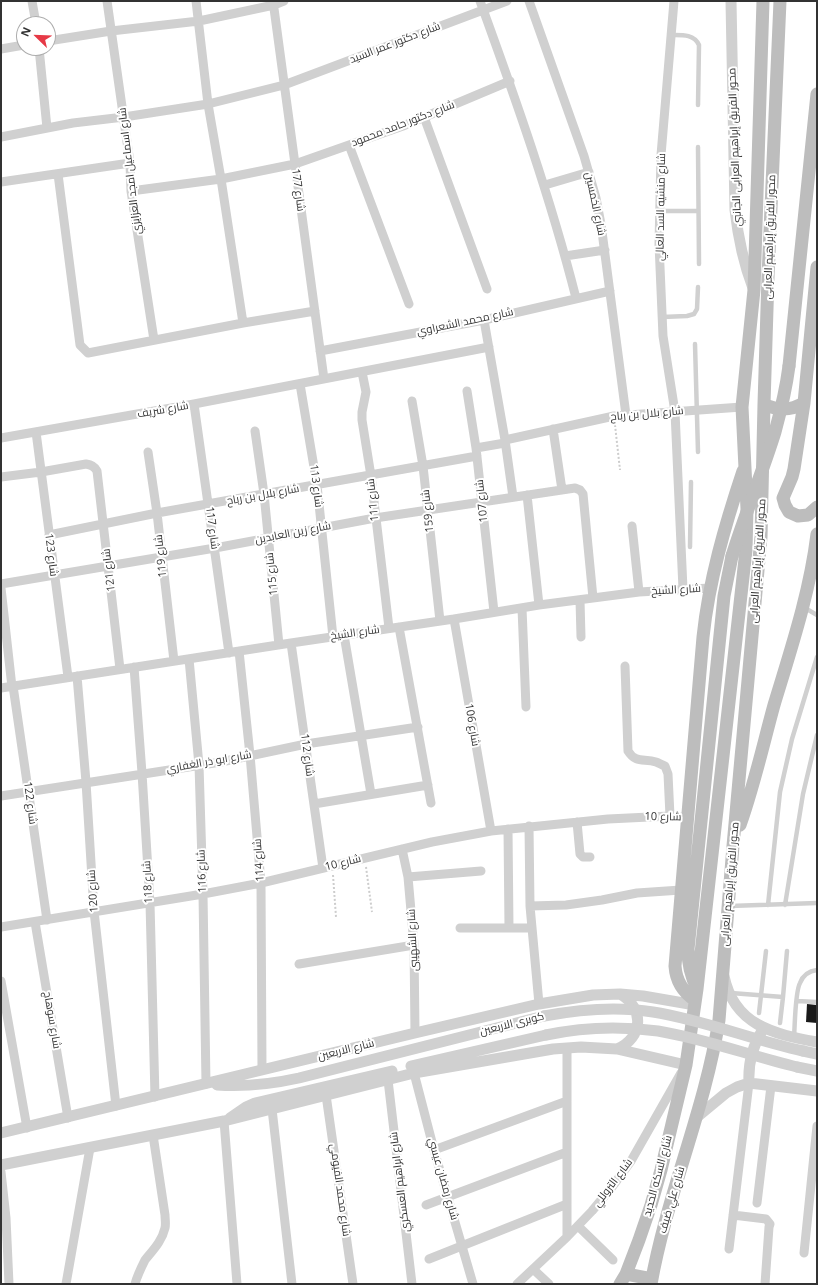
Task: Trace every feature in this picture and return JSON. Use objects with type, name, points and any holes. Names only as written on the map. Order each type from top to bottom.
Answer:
[{"type":"main road","name":"محور الفريق إبراهيم العرابى","points":[[686,1065],[696,998],[746,550],[747,509],[742,407],[754,290],[763,1]]},
{"type":"main road","name":"محور الفريق إبراهيم العرابى","points":[[696,1117],[706,1087],[719,1020],[733,846],[760,557],[763,500],[764,404],[780,1]]},
{"type":"main road","points":[[696,998],[690,974],[688,949],[724,596],[732,556],[775,432],[790,366],[817,94]]},
{"type":"main road","points":[[817,267],[804,403],[794,469],[783,498],[783,502],[789,512],[798,516],[808,515],[817,507]]},
{"type":"main road","points":[[764,404],[785,410],[804,403]]},
{"type":"main road","points":[[696,998],[687,994],[683,989],[676,977],[674,966],[682,890],[702,637],[710,588],[726,526],[745,465]]},
{"type":"main road","points":[[733,846],[756,777],[771,715],[809,582],[817,534]]},
{"type":"main road","name":"شارع السكه الحديد","points":[[623,1279],[639,1240],[660,1178],[686,1065]]},
{"type":"main road","name":"شارع علي ضيف","points":[[651,1281],[664,1225],[696,1117]]},
{"type":"main road","points":[[623,1279],[651,1281]]},
{"type":"street","points":[[32,1],[35,16]]},
{"type":"street","name":"شارع اسماعيل امجد العزايزي","points":[[107,1],[130,163],[131,192],[154,340]]},
{"type":"street","points":[[196,1],[208,104],[243,323]]},
{"type":"street","points":[[56,40],[112,31],[199,21],[284,1]]},
{"type":"street","name":"شارع دكتور عمر السيد","points":[[1,137],[73,123],[208,104],[284,84],[481,5],[507,1]]},
{"type":"street","name":"شارع الخمسين","points":[[529,1],[589,172],[596,198],[605,250],[626,415]]},
{"type":"street","name":"شارع منشيه السد العالي","points":[[674,1],[664,111],[659,211],[660,290],[663,336],[675,412],[683,589]]},
{"type":"street","name":"محور الفريق إبراهيم العرابى الجانبي","points":[[728,2],[735,210],[739,242],[743,259],[754,290]]},
{"type":"street","name":"شارع 177","points":[[274,3],[324,379]]},
{"type":"street","points":[[481,5],[510,81],[545,185],[576,298]]},
{"type":"street","points":[[1,49],[16,46]]},
{"type":"street","points":[[40,56],[47,128]]},
{"type":"street","name":"شارع دكتور حامد محمود","points":[[131,192],[221,179],[295,164],[424,117],[510,81]]},
{"type":"street","points":[[424,117],[487,289]]},
{"type":"street","points":[[349,145],[409,304]]},
{"type":"street","points":[[1,182],[130,163]]},
{"type":"street","points":[[545,185],[589,172]]},
{"type":"street","points":[[58,174],[80,345],[88,353],[243,323],[315,311]]},
{"type":"street","points":[[565,256],[605,250]]},
{"type":"street","name":"شارع محمد الشعراوي","points":[[320,351],[484,320],[610,291]]},
{"type":"street","points":[[484,320],[514,497]]},
{"type":"street","name":"شارع شريف","points":[[1,438],[194,404],[489,347]]},
{"type":"street","name":"شارع 111","points":[[362,372],[366,392],[362,420],[371,476],[389,628]]},
{"type":"street","name":"شارع 113","points":[[300,384],[317,485],[333,636]]},
{"type":"street","name":"شارع 107","points":[[467,391],[477,452],[481,502],[494,612]]},
{"type":"street","name":"شارع 159","points":[[412,402],[423,466],[440,621]]},
{"type":"street","name":"شارع 117","points":[[194,404],[229,652]]},
{"type":"street","name":"شارع بلال بن رباح","points":[[49,535],[156,513],[209,505],[423,466],[477,452],[505,441],[614,416],[742,407]]},
{"type":"street","points":[[553,429],[562,490]]},
{"type":"street","name":"شارع 123","points":[[36,432],[68,677]]},
{"type":"street","name":"شارع 115","points":[[255,432],[264,494],[279,645]]},
{"type":"street","name":"شارع 119","points":[[148,452],[174,661]]},
{"type":"street","name":"شارع 121","points":[[41,472],[86,464],[90,464],[95,467],[97,471],[120,669]]},
{"type":"street","points":[[1,477],[41,472]]},
{"type":"street","name":"شارع زين العابدين","points":[[1,584],[215,548],[375,518],[575,488],[580,490],[583,494],[593,598]]},
{"type":"street","points":[[527,495],[539,605]]},
{"type":"street","points":[[632,526],[639,592]]},
{"type":"street","name":"شارع 122","points":[[1,588],[13,686],[47,920]]},
{"type":"street","name":"شارع الشيخ","points":[[1,688],[539,605],[639,592],[710,588]]},
{"type":"street","points":[[580,600],[581,637]]},
{"type":"street","points":[[522,608],[526,707]]},
{"type":"street","name":"شارع 106","points":[[454,619],[491,831]]},
{"type":"street","points":[[400,627],[431,803]]},
{"type":"street","points":[[344,635],[370,794]]},
{"type":"street","name":"شارع 112","points":[[291,643],[314,804],[328,867]]},
{"type":"street","name":"شارع 114","points":[[239,651],[261,883],[262,1070]]},
{"type":"street","name":"شارع 116","points":[[189,659],[199,765],[206,1084]]},
{"type":"street","points":[[625,666],[628,751],[631,756],[638,760],[656,762],[665,766],[668,774],[670,816]]},
{"type":"street","name":"شارع 118","points":[[134,667],[150,903],[155,1096]]},
{"type":"street","name":"شارع 120","points":[[77,676],[86,782],[94,911],[116,1106]]},
{"type":"street","name":"شارع ابو ذر الغفاري","points":[[1,796],[199,765],[306,744],[418,727]]},
{"type":"street","points":[[314,804],[428,785]]},
{"type":"street","name":"شارع 10","points":[[1,928],[261,883],[432,842],[491,831],[529,826],[632,818],[670,816],[688,818]]},
{"type":"street","points":[[577,822],[580,854],[583,857],[590,857]]},
{"type":"street","points":[[529,826],[530,906],[539,1004]]},
{"type":"street","points":[[508,829],[509,928]]},
{"type":"street","name":"شارع الشهيبى","points":[[402,849],[408,877],[414,945],[415,1033]]},
{"type":"street","points":[[408,877],[481,871]]},
{"type":"street","points":[[530,906],[566,904],[602,900],[637,893],[682,890]]},
{"type":"street","name":"شارع سوهاج","points":[[35,922],[68,1118]]},
{"type":"street","points":[[460,928],[532,928]]},
{"type":"street","points":[[299,964],[414,945]]},
{"type":"street","points":[[723,970],[729,992],[735,1003],[742,1012],[756,1024],[794,1037],[817,1042]]},
{"type":"street","points":[[1,980],[27,1128]]},
{"type":"street","points":[[616,1049],[623,1046],[633,1036],[638,1022],[632,1003],[620,994]]},
{"type":"street","name":"شارع الاربعين","points":[[1,1133],[27,1128],[539,1004],[593,995],[620,994],[696,998]]},
{"type":"street","name":"كوبرى الاربعين","points":[[206,1084],[244,1086],[287,1081],[544,1016],[573,1011],[602,1009],[652,1012],[699,1022],[755,1039],[817,1054]]},
{"type":"street","name":"كوبرى الاربعين","points":[[224,1122],[246,1106],[256,1103],[546,1035],[574,1030],[624,1028],[658,1032],[692,1038],[754,1056],[817,1071]]},
{"type":"street","points":[[729,1249],[749,1083],[749,1064],[754,1045],[764,1028]]},
{"type":"street","points":[[567,1048],[567,1237]]},
{"type":"street","points":[[1,1165],[224,1122],[414,1073],[553,1049],[616,1049],[686,1065]]},
{"type":"street","name":"شارع التروللي","points":[[517,1284],[578,1226],[612,1187],[631,1161],[686,1065]]},
{"type":"street","name":"شارع رمضان عيسي","points":[[414,1073],[434,1150],[473,1284]]},
{"type":"street","name":"شارع ابراهيم العسكري","points":[[388,1080],[412,1284]]},
{"type":"street","points":[[696,1117],[726,1093],[749,1083],[817,1091]]},
{"type":"street","points":[[757,1203],[771,1086]]},
{"type":"street","name":"شارع محمد الفيومي","points":[[326,1095],[353,1284]]},
{"type":"street","points":[[434,1150],[567,1102]]},
{"type":"street","points":[[272,1109],[292,1284]]},
{"type":"street","points":[[224,1122],[237,1284]]},
{"type":"street","points":[[804,1253],[817,1126]]},
{"type":"street","points":[[135,1284],[145,1261],[161,1240],[165,1228],[165,1215],[153,1135]]},
{"type":"street","points":[[66,1284],[90,1148]]},
{"type":"street","points":[[426,1205],[567,1152]]},
{"type":"street","points":[[1,1172],[5,1268],[9,1284]]},
{"type":"street","points":[[429,1259],[567,1204]]},
{"type":"street","points":[[733,1215],[766,1219],[768,1221],[770,1227],[765,1284]]},
{"type":"street","points":[[578,1226],[613,1260]]},
{"type":"street","points":[[533,1269],[548,1284]]},
{"type":"lane","points":[[671,35],[691,36],[698,41],[698,105]]},
{"type":"lane","points":[[698,147],[699,264]]},
{"type":"lane","points":[[659,211],[698,211]]},
{"type":"lane","points":[[662,317],[687,316],[694,314],[697,309],[698,287]]},
{"type":"lane","points":[[695,344],[698,452]]},
{"type":"lane","points":[[690,547],[691,482]]},
{"type":"lane","points":[[680,521],[690,520]]},
{"type":"lane","points":[[802,606],[817,615]]},
{"type":"lane","points":[[768,905],[780,792],[792,739],[817,657]]},
{"type":"lane","points":[[785,905],[803,794],[817,736]]},
{"type":"lane","points":[[728,906],[817,903]]},
{"type":"lane","points":[[759,1013],[766,951]]},
{"type":"lane","points":[[780,1023],[788,952]]},
{"type":"lane","points":[[794,1037],[798,986],[806,974],[817,970]]},
{"type":"lane","points":[[729,992],[783,997]]},
{"type":"lane","points":[[797,1001],[817,1002]]},
{"type":"path","points":[[614,416],[620,470]]},
{"type":"path","points":[[365,858],[372,912]]},
{"type":"path","points":[[328,867],[336,916]]},
{"type":"building","points":[[807,1004],[817,1005],[817,1023],[806,1022]]}]
